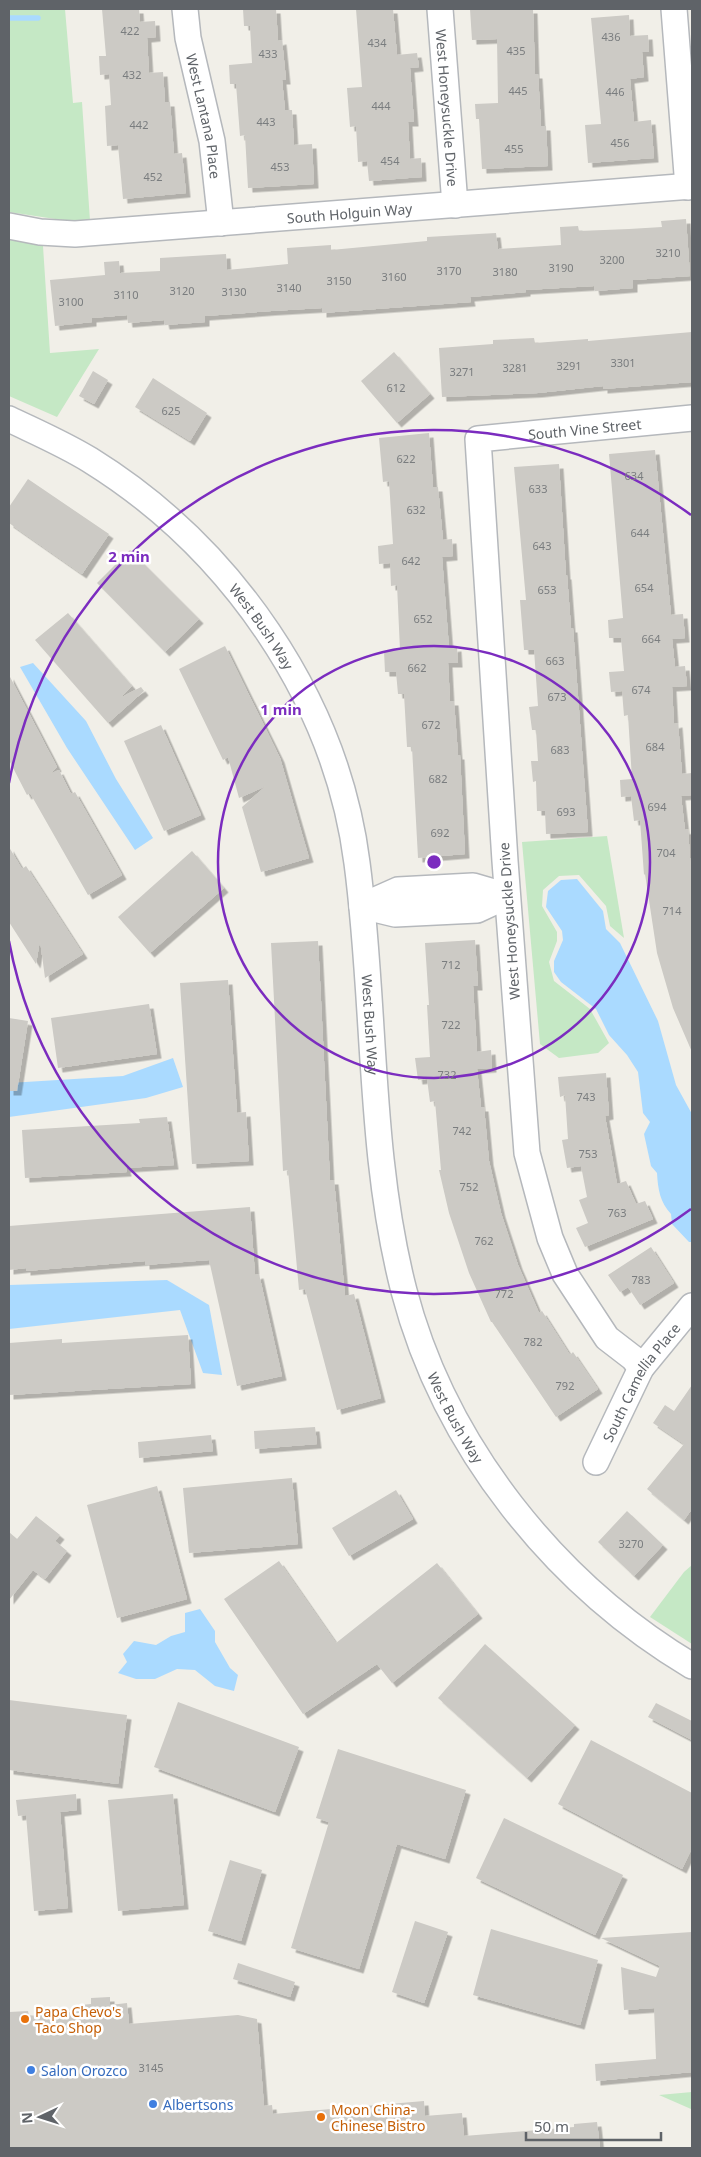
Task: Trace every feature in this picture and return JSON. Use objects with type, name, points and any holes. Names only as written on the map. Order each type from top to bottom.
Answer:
[{"type":"street","name":"West Lantana Place","points":[[185,9],[188,38],[212,141],[221,223]]},
{"type":"street","name":"West Honeysuckle Drive","points":[[440,9],[455,205]]},
{"type":"street","points":[[674,9],[690,187]]},
{"type":"street","name":"South Holguin Way","points":[[9,226],[40,232],[75,234],[690,187]]},
{"type":"street","name":"South Vine Street","points":[[478,439],[692,418]]},
{"type":"street","name":"West Bush Way","points":[[9,419],[66,446],[131,488],[162,513],[192,541],[229,581],[251,608],[285,659],[321,730],[337,776],[351,830],[362,906],[382,1172],[392,1234],[405,1295],[433,1372],[467,1438],[496,1484],[531,1530],[576,1577],[617,1614],[668,1652],[692,1666]]},
{"type":"street","name":"West Honeysuckle Drive","points":[[478,439],[507,896],[527,1153],[550,1238],[565,1274],[607,1338],[633,1358],[641,1368]]},
{"type":"street","points":[[362,906],[398,890],[408,889],[473,886],[507,896]]},
{"type":"street","name":"South Camellia Place","points":[[596,1462],[641,1368],[692,1306]]},
{"type":"green space","points":[[9,9],[65,9],[73,103],[82,102],[90,221],[75,222],[9,212]]},
{"type":"green space","points":[[9,238],[43,246],[50,353],[99,349],[57,417],[9,396]]},
{"type":"green space","points":[[607,836],[624,938],[610,926],[606,906],[579,875],[559,876],[543,890],[542,906],[557,932],[557,941],[549,962],[554,981],[590,1009],[609,1043],[598,1053],[559,1058],[540,1044],[522,842]]},
{"type":"green space","points":[[692,1565],[692,1644],[650,1617],[684,1572]]},
{"type":"green space","points":[[692,2092],[692,2119],[691,2109],[659,2095]]},
{"type":"water","points":[[33,663],[86,721],[116,779],[153,838],[135,850],[67,748],[20,667]]},
{"type":"water","points":[[577,879],[603,911],[606,929],[620,943],[658,1021],[676,1085],[692,1114],[692,1242],[689,1242],[672,1224],[671,1214],[664,1205],[660,1195],[657,1173],[651,1166],[644,1134],[650,1122],[643,1113],[638,1072],[627,1055],[609,1035],[596,1009],[561,982],[554,972],[554,961],[563,940],[562,931],[546,907],[548,891],[561,880]]},
{"type":"water","points":[[173,1058],[183,1087],[146,1098],[9,1117],[9,1083],[123,1076]]},
{"type":"water","points":[[167,1280],[209,1305],[222,1375],[203,1373],[180,1310],[9,1329],[9,1285]]},
{"type":"water","points":[[200,1609],[215,1631],[215,1642],[230,1668],[238,1675],[234,1691],[215,1686],[195,1670],[177,1669],[155,1679],[136,1679],[118,1673],[127,1662],[123,1654],[134,1641],[156,1645],[171,1636],[185,1632],[185,1613]]},
{"type":"building","points":[[102,9],[139,9],[140,22],[155,21],[156,37],[147,38],[149,73],[163,72],[165,102],[170,102],[174,154],[182,153],[186,193],[123,199],[118,145],[107,146],[105,106],[111,105],[109,74],[100,75],[99,56],[106,56]]},
{"type":"building","points":[[243,9],[276,9],[278,41],[282,40],[286,80],[282,80],[285,110],[292,110],[294,145],[312,144],[314,184],[248,188],[245,135],[240,136],[236,84],[230,84],[229,65],[252,63],[250,26],[244,26]]},
{"type":"building","points":[[356,9],[393,9],[397,55],[417,53],[419,67],[410,68],[414,122],[408,122],[410,159],[421,158],[422,177],[369,181],[367,161],[358,162],[356,126],[350,127],[347,88],[362,87]]},
{"type":"building","points":[[470,9],[533,9],[535,74],[538,74],[541,126],[546,126],[548,166],[482,169],[479,119],[476,119],[475,104],[498,103],[497,39],[472,40]]},
{"type":"building","points":[[629,15],[630,36],[648,35],[649,52],[642,52],[644,77],[630,79],[634,122],[651,120],[654,158],[588,163],[585,125],[601,124],[591,18]]},
{"type":"building","points":[[686,219],[690,276],[633,280],[633,288],[595,291],[594,286],[526,290],[526,292],[470,297],[471,302],[322,313],[322,308],[271,311],[205,316],[205,322],[165,325],[164,320],[128,323],[127,315],[92,318],[92,322],[55,326],[50,280],[105,275],[104,262],[119,261],[120,273],[160,271],[160,258],[226,254],[227,270],[288,264],[287,248],[331,245],[331,250],[427,241],[427,237],[496,233],[498,249],[561,245],[560,227],[578,226],[579,231],[662,227],[661,221]]},
{"type":"building","points":[[692,332],[692,382],[603,389],[603,386],[538,393],[442,397],[439,348],[493,344],[493,340],[534,338],[535,343],[588,339],[588,341]]},
{"type":"building","points":[[394,352],[430,394],[397,423],[361,381]]},
{"type":"building","points":[[93,371],[108,380],[94,404],[79,396]]},
{"type":"building","points":[[153,378],[207,413],[190,441],[135,407]]},
{"type":"building","points":[[429,433],[433,487],[438,487],[443,540],[452,539],[453,556],[442,557],[449,648],[457,647],[458,663],[448,663],[450,701],[454,701],[458,755],[460,755],[465,854],[418,858],[412,747],[407,747],[404,694],[398,694],[396,672],[385,672],[384,651],[400,650],[397,585],[391,586],[390,563],[379,564],[378,546],[393,544],[389,481],[383,482],[379,438]]},
{"type":"building","points":[[655,450],[671,615],[683,614],[685,638],[672,639],[675,667],[685,666],[687,686],[672,687],[674,724],[678,723],[682,774],[692,773],[692,795],[681,796],[685,830],[688,829],[692,886],[692,1052],[673,1008],[657,953],[644,875],[640,820],[634,821],[631,796],[621,797],[620,780],[632,779],[628,715],[624,716],[622,691],[611,692],[609,672],[624,671],[621,638],[609,638],[608,620],[623,618],[609,454]]},
{"type":"building","points":[[559,464],[566,575],[571,628],[573,628],[588,832],[546,834],[545,811],[537,811],[536,781],[533,782],[531,761],[538,761],[536,730],[532,730],[529,707],[538,706],[534,650],[524,650],[520,600],[526,600],[514,467]]},
{"type":"building","points":[[28,479],[109,534],[82,574],[9,523],[9,507]]},
{"type":"building","points":[[130,550],[199,619],[165,652],[97,583]]},
{"type":"building","points":[[68,613],[132,686],[120,698],[141,687],[144,691],[108,723],[35,640]]},
{"type":"building","points":[[225,646],[280,758],[309,858],[261,872],[242,807],[266,786],[239,798],[228,757],[223,760],[179,669]]},
{"type":"building","points":[[9,675],[57,767],[50,774],[59,770],[71,794],[75,792],[122,875],[88,895],[30,793],[27,795],[9,760]]},
{"type":"building","points":[[161,725],[201,815],[164,831],[124,741]]},
{"type":"building","points":[[9,847],[22,869],[26,866],[83,954],[45,978],[40,940],[36,964],[9,922]]},
{"type":"building","points":[[192,851],[224,888],[150,953],[118,917]]},
{"type":"building","points":[[475,940],[478,986],[473,986],[477,1052],[491,1050],[492,1068],[477,1069],[481,1107],[484,1107],[489,1161],[501,1213],[518,1265],[539,1313],[542,1311],[570,1355],[573,1352],[598,1389],[556,1417],[491,1322],[469,1273],[449,1213],[439,1170],[441,1170],[435,1101],[430,1102],[427,1079],[418,1080],[415,1058],[430,1057],[425,943]]},
{"type":"building","points":[[318,941],[330,1180],[334,1180],[345,1296],[354,1294],[381,1398],[337,1410],[305,1289],[299,1290],[288,1170],[283,1171],[271,943]]},
{"type":"building","points":[[228,980],[237,1113],[246,1112],[249,1161],[192,1164],[180,983]]},
{"type":"building","points":[[149,1004],[157,1054],[58,1068],[51,1018]]},
{"type":"building","points":[[9,1018],[28,1021],[17,1091],[9,1091]]},
{"type":"building","points":[[606,1073],[609,1115],[605,1116],[617,1184],[626,1181],[636,1204],[645,1201],[653,1219],[585,1247],[576,1228],[588,1223],[579,1200],[587,1197],[581,1166],[567,1168],[562,1140],[568,1139],[565,1095],[560,1097],[558,1077]]},
{"type":"building","points":[[167,1117],[174,1165],[126,1168],[127,1172],[25,1178],[22,1130],[140,1123],[139,1119]]},
{"type":"building","points":[[250,1207],[255,1275],[259,1274],[282,1376],[237,1386],[209,1260],[145,1265],[145,1261],[26,1271],[26,1268],[9,1270],[9,1226]]},
{"type":"building","points":[[651,1247],[674,1283],[640,1305],[628,1287],[620,1292],[608,1275]]},
{"type":"building","points":[[188,1335],[191,1384],[9,1395],[9,1343],[62,1339],[62,1343]]},
{"type":"building","points":[[692,1385],[692,1509],[684,1520],[647,1489],[684,1444],[653,1423],[665,1405],[674,1411]]},
{"type":"building","points":[[315,1427],[317,1444],[255,1449],[254,1431]]},
{"type":"building","points":[[211,1435],[213,1451],[139,1458],[138,1442]]},
{"type":"building","points":[[292,1478],[298,1544],[189,1553],[183,1488]]},
{"type":"building","points":[[157,1486],[187,1599],[117,1618],[87,1505]]},
{"type":"building","points":[[396,1490],[413,1519],[349,1556],[332,1528]]},
{"type":"building","points":[[627,1511],[663,1545],[634,1576],[598,1542]]},
{"type":"building","points":[[36,1516],[60,1535],[55,1541],[67,1551],[45,1579],[33,1570],[9,1600],[9,1532],[17,1539]]},
{"type":"building","points":[[279,1561],[336,1643],[437,1563],[478,1614],[392,1683],[377,1664],[303,1714],[224,1599]]},
{"type":"building","points":[[485,1644],[575,1725],[527,1778],[438,1698]]},
{"type":"building","points":[[9,1700],[127,1715],[118,1784],[9,1770]]},
{"type":"building","points":[[178,1702],[299,1747],[275,1812],[154,1767]]},
{"type":"building","points":[[656,1703],[692,1721],[692,1740],[648,1717]]},
{"type":"building","points":[[591,1740],[692,1793],[692,1848],[682,1869],[558,1804]]},
{"type":"building","points":[[338,1749],[466,1790],[445,1859],[397,1844],[359,1969],[291,1948],[329,1822],[316,1818]]},
{"type":"building","points":[[76,1794],[77,1810],[60,1812],[68,1908],[34,1911],[26,1815],[18,1816],[16,1800]]},
{"type":"building","points":[[173,1794],[184,1905],[118,1911],[108,1800]]},
{"type":"building","points":[[504,1818],[623,1875],[595,1935],[476,1878]]},
{"type":"building","points":[[230,1860],[262,1870],[241,1941],[208,1931]]},
{"type":"building","points":[[415,1921],[448,1932],[424,2003],[392,1992]]},
{"type":"building","points":[[491,1929],[598,1960],[580,2025],[473,1995]]},
{"type":"building","points":[[692,1932],[692,2072],[596,2081],[595,2064],[656,2059],[654,2008],[624,2010],[621,1967],[656,1977],[660,1966],[601,1938]]},
{"type":"building","points":[[238,1963],[295,1982],[290,1997],[233,1979]]},
{"type":"building","points":[[110,1997],[110,2005],[127,2003],[129,2024],[238,2015],[257,2019],[264,2106],[272,2105],[273,2114],[424,2101],[425,2116],[462,2113],[464,2136],[574,2127],[574,2124],[597,2122],[600,2148],[9,2148],[9,2012],[28,2011],[29,2016],[81,2011],[81,2005],[91,2004],[91,1998]]},
{"type":"waterway","points":[[9,18],[38,18]]},
{"type":"place","name":"Papa Chevo's Taco Shop","points":[[25,2019]]},
{"type":"place","name":"Salon Orozco","points":[[31,2070]]},
{"type":"place","name":"Albertsons","points":[[153,2104]]},
{"type":"place","name":"Moon China- Chinese Bistro","points":[[321,2117]]}]
